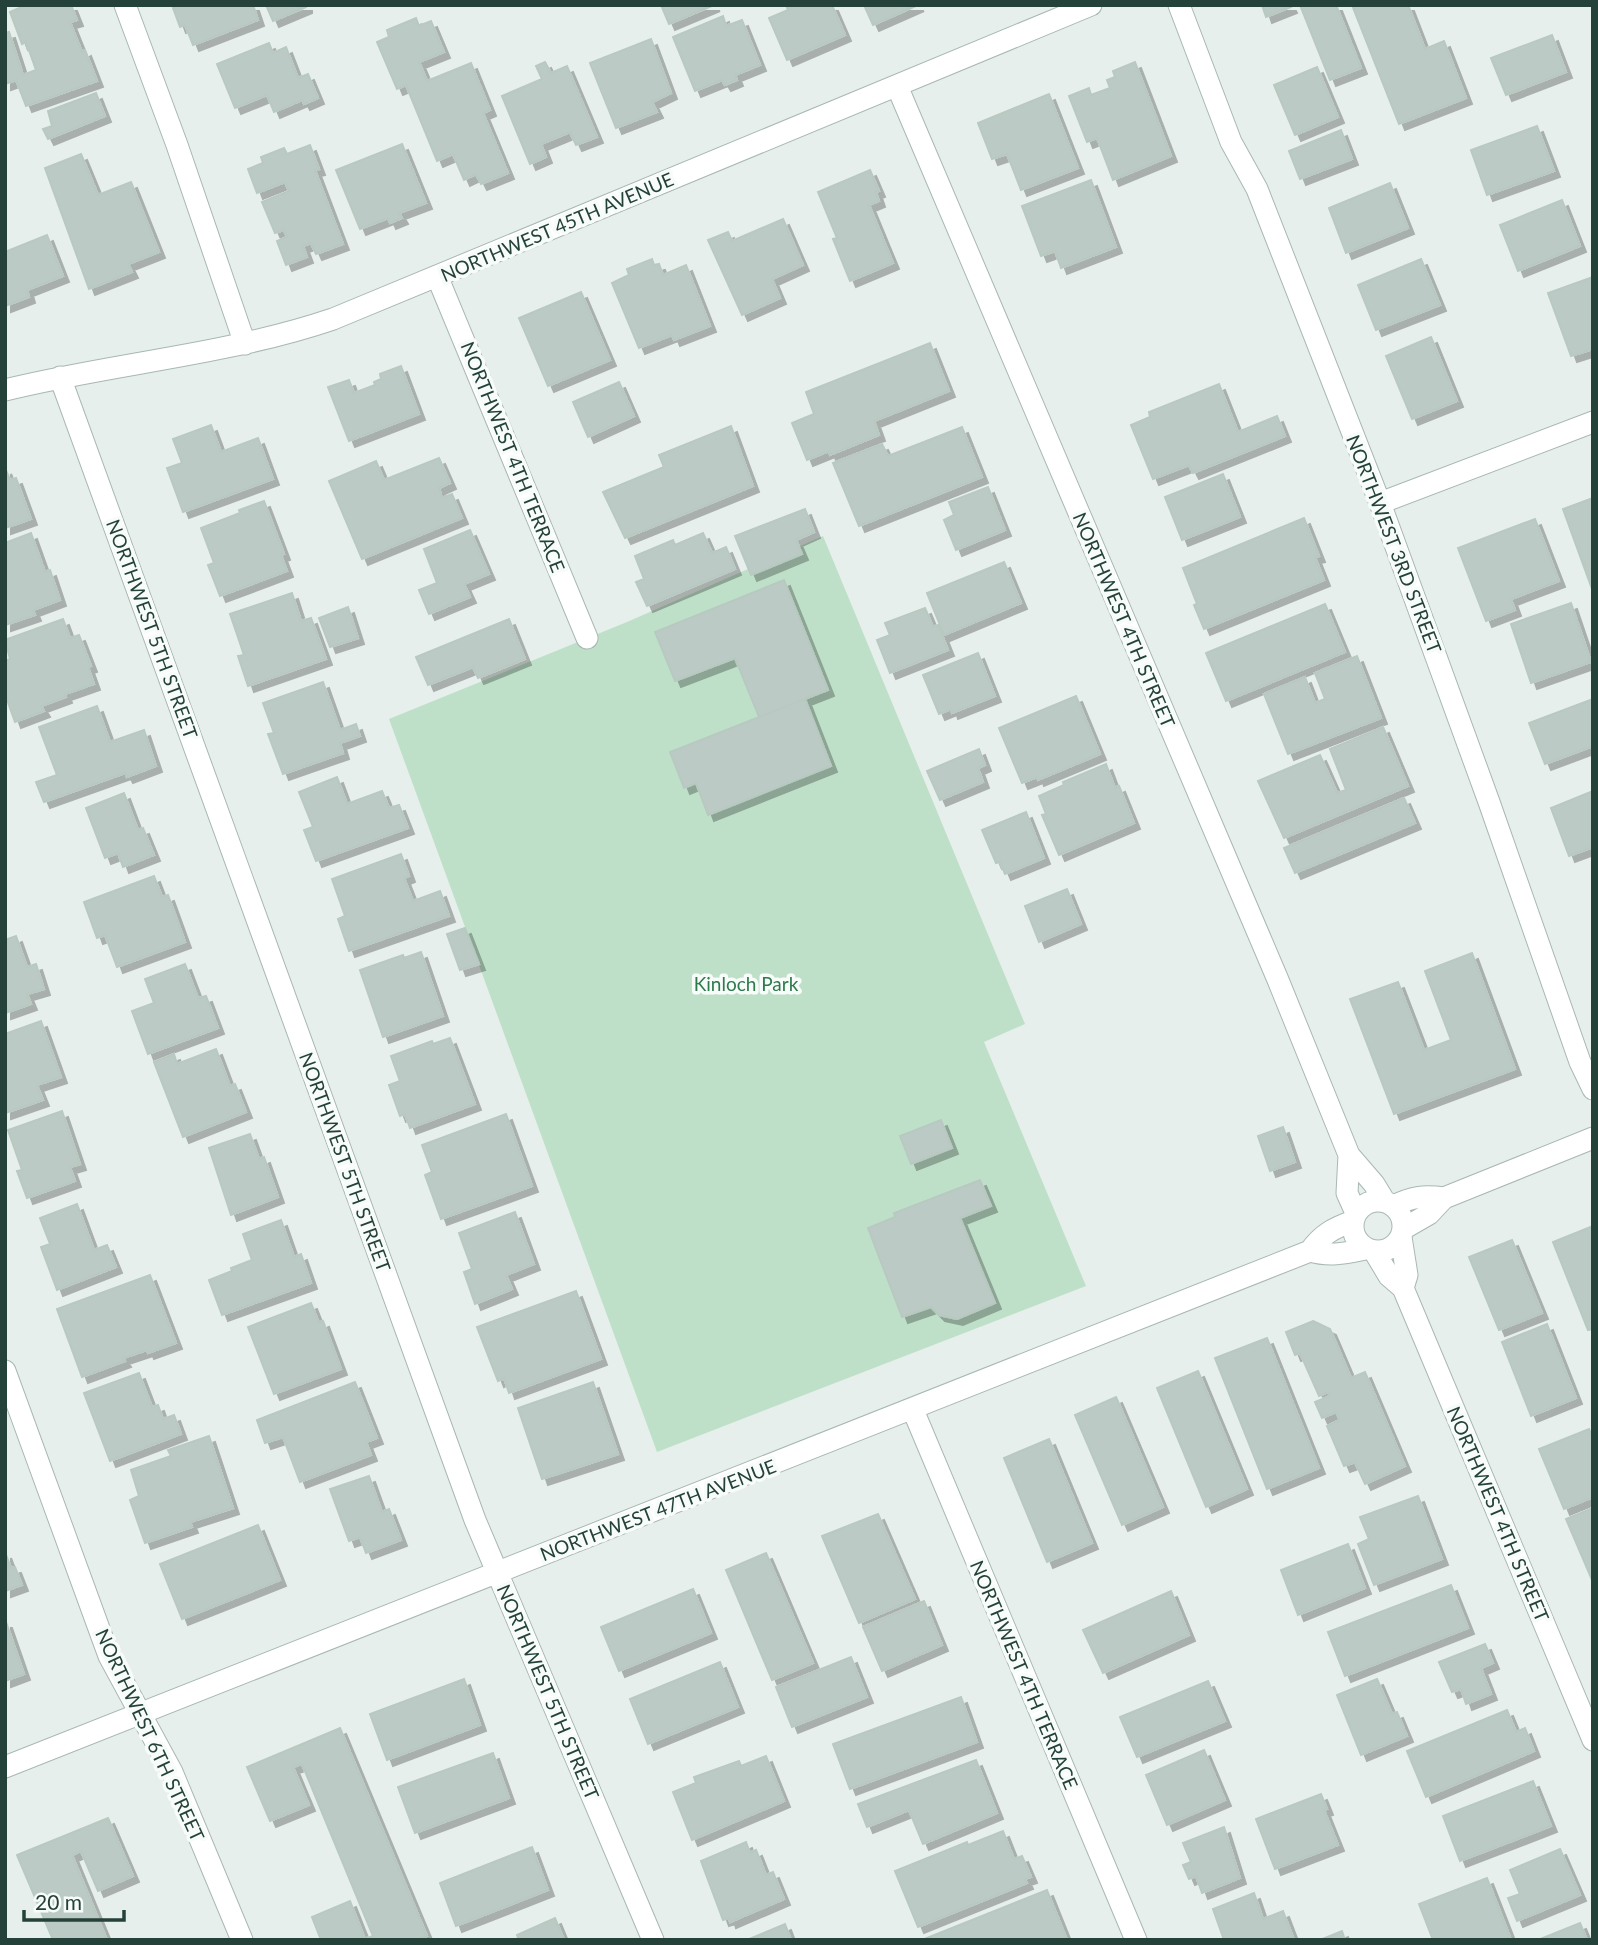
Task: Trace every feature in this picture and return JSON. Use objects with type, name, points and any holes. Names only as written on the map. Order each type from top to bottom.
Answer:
[{"type":"street","points":[[125,5],[177,145],[245,344]]},
{"type":"street","name":"NORTHWEST 45TH AVENUE","points":[[5,390],[60,377],[245,344],[334,319],[1091,5]]},
{"type":"street","name":"NORTHWEST 3RD STREET","points":[[1179,5],[1231,142],[1257,189],[1380,503],[1580,1062],[1593,1089]]},
{"type":"street","name":"NORTHWEST 4TH STREET","points":[[897,86],[1278,980],[1349,1155],[1389,1204]]},
{"type":"street","name":"NORTHWEST 4TH TERRACE","points":[[437,276],[587,638]]},
{"type":"street","name":"NORTHWEST 5TH STREET","points":[[60,377],[466,1494],[653,1940]]},
{"type":"street","points":[[1380,503],[1593,422]]},
{"type":"street","name":"NORTHWEST 47TH AVENUE","points":[[1310,1251],[1323,1255],[1341,1255],[1390,1248],[1402,1233],[1429,1214],[1444,1198],[1593,1138]]},
{"type":"street","name":"NORTHWEST 4TH STREET","points":[[1349,1155],[1347,1193],[1354,1217]]},
{"type":"street","name":"NORTHWEST 47TH AVENUE","points":[[5,1767],[1310,1251],[1320,1238],[1354,1217],[1368,1202],[1389,1204],[1426,1195],[1444,1198]]},
{"type":"street","points":[[1389,1204],[1402,1220],[1402,1233]]},
{"type":"street","points":[[1354,1217],[1355,1237],[1370,1250]]},
{"type":"street","name":"NORTHWEST 4TH STREET","points":[[1402,1233],[1407,1275],[1403,1288]]},
{"type":"street","name":"NORTHWEST 4TH STREET","points":[[1370,1250],[1389,1276],[1403,1288],[1593,1740]]},
{"type":"street","name":"NORTHWEST 6TH STREET","points":[[5,1371],[109,1656],[172,1772],[242,1940]]},
{"type":"street","name":"NORTHWEST 4TH TERRACE","points":[[913,1410],[1136,1940]]},
{"type":"green space","name":"Kinloch Park","points":[[823,536],[1025,1024],[984,1042],[1086,1286],[657,1452],[389,719],[627,622]]},
{"type":"building","points":[[26,5],[71,5],[77,20],[70,22],[97,81],[26,106],[16,80],[5,84],[5,33],[9,32],[23,75],[36,70],[26,42],[22,44],[10,12]]},
{"type":"building","points":[[178,5],[253,5],[258,20],[193,45],[185,25],[180,27],[173,8]]},
{"type":"building","points":[[266,5],[306,5],[306,7],[273,21]]},
{"type":"building","points":[[661,5],[714,5],[669,24]]},
{"type":"building","points":[[786,5],[832,5],[845,35],[787,60],[769,18],[788,10]]},
{"type":"building","points":[[864,5],[918,5],[873,25]]},
{"type":"building","points":[[1262,5],[1290,5],[1291,7],[1266,17]]},
{"type":"building","points":[[1300,5],[1336,5],[1361,68],[1330,80]]},
{"type":"building","points":[[1352,5],[1408,5],[1425,49],[1444,41],[1466,98],[1399,124]]},
{"type":"building","points":[[723,16],[726,26],[742,20],[760,65],[735,75],[737,80],[725,85],[722,80],[695,91],[673,37]]},
{"type":"building","points":[[416,18],[419,26],[431,21],[444,52],[419,62],[427,81],[471,63],[490,110],[483,113],[508,173],[481,184],[476,174],[464,180],[453,154],[437,161],[406,85],[397,89],[377,42],[389,37],[387,30]]},
{"type":"building","points":[[1552,35],[1566,72],[1506,95],[1491,58]]},
{"type":"building","points":[[651,39],[671,93],[652,102],[657,112],[616,128],[590,63]]},
{"type":"building","points":[[269,43],[273,53],[286,47],[298,78],[308,74],[318,98],[304,104],[302,100],[274,112],[267,95],[235,108],[217,64]]},
{"type":"building","points":[[545,62],[551,73],[567,66],[597,137],[576,145],[570,132],[541,144],[546,157],[530,164],[502,96],[542,79],[536,66]]},
{"type":"building","points":[[1135,62],[1171,156],[1113,180],[1097,138],[1087,142],[1069,96],[1089,88],[1091,95],[1110,88],[1107,80],[1115,77],[1113,71]]},
{"type":"building","points":[[1317,67],[1338,117],[1295,135],[1274,85]]},
{"type":"building","points":[[96,93],[105,116],[48,139],[43,129],[52,126],[48,111]]},
{"type":"building","points":[[1049,94],[1078,168],[1021,190],[1007,154],[992,159],[978,123]]},
{"type":"building","points":[[1537,126],[1554,171],[1487,195],[1471,150]]},
{"type":"building","points":[[1341,130],[1352,159],[1300,179],[1289,151]]},
{"type":"building","points":[[402,144],[426,203],[399,213],[402,218],[390,223],[388,218],[360,229],[336,170]]},
{"type":"building","points":[[310,145],[319,169],[315,170],[343,244],[316,254],[311,243],[303,246],[307,257],[286,265],[277,241],[287,237],[284,230],[275,233],[262,202],[289,191],[285,182],[257,193],[248,169],[263,163],[261,157],[284,148],[287,154]]},
{"type":"building","points":[[81,154],[98,195],[131,182],[159,252],[128,264],[132,272],[89,289],[45,168]]},
{"type":"building","points":[[870,170],[879,191],[876,192],[879,201],[869,205],[893,263],[850,281],[833,239],[837,238],[818,192]]},
{"type":"building","points":[[1091,180],[1116,247],[1061,268],[1055,251],[1041,256],[1022,206]]},
{"type":"building","points":[[1390,183],[1408,228],[1346,253],[1329,208]]},
{"type":"building","points":[[1562,200],[1580,246],[1518,271],[1500,225]]},
{"type":"building","points":[[783,219],[803,265],[772,279],[780,298],[742,315],[708,240],[728,232],[732,241]]},
{"type":"building","points":[[47,235],[63,276],[27,290],[29,297],[5,306],[5,252]]},
{"type":"building","points":[[652,259],[654,265],[659,264],[663,275],[686,265],[710,326],[674,340],[672,335],[639,348],[612,283],[629,275],[627,269]]},
{"type":"building","points":[[1421,259],[1440,305],[1376,330],[1358,285]]},
{"type":"building","points":[[1593,277],[1593,349],[1571,356],[1548,293]]},
{"type":"building","points":[[581,292],[610,360],[548,386],[519,318]]},
{"type":"building","points":[[1431,337],[1457,401],[1412,419],[1386,356]]},
{"type":"building","points":[[930,343],[949,391],[874,421],[879,435],[830,455],[829,451],[807,460],[792,423],[814,414],[806,392]]},
{"type":"building","points":[[401,366],[419,414],[349,441],[328,387],[349,380],[354,393],[375,385],[374,382],[381,379],[380,374]]},
{"type":"building","points":[[619,382],[634,416],[588,437],[573,402]]},
{"type":"building","points":[[1219,384],[1238,432],[1277,416],[1285,436],[1193,473],[1189,465],[1153,479],[1131,425],[1150,417],[1149,412]]},
{"type":"building","points":[[211,425],[221,452],[258,438],[273,479],[183,512],[167,468],[182,463],[173,439]]},
{"type":"building","points":[[731,426],[753,486],[625,538],[603,492],[664,467],[659,455]]},
{"type":"building","points":[[962,427],[982,477],[859,526],[833,463],[882,444],[888,456]]},
{"type":"building","points":[[439,458],[450,483],[439,488],[442,498],[452,494],[462,518],[362,559],[329,481],[376,461],[384,480]]},
{"type":"building","points":[[5,468],[10,480],[16,478],[31,519],[5,528]]},
{"type":"building","points":[[1223,474],[1240,517],[1182,540],[1165,497]]},
{"type":"building","points":[[988,487],[1005,530],[956,550],[944,520],[954,515],[949,502]]},
{"type":"building","points":[[1593,498],[1593,588],[1592,589],[1563,509]]},
{"type":"building","points":[[264,501],[284,554],[281,555],[287,571],[220,596],[208,565],[214,563],[201,528]]},
{"type":"building","points":[[805,509],[814,532],[796,540],[802,554],[751,575],[735,536]]},
{"type":"building","points":[[1304,518],[1319,556],[1315,557],[1324,580],[1204,629],[1183,568]]},
{"type":"building","points":[[1535,519],[1559,581],[1511,599],[1515,610],[1486,621],[1458,548]]},
{"type":"building","points":[[470,530],[489,574],[464,584],[470,597],[429,614],[419,590],[437,583],[424,549]]},
{"type":"building","points":[[31,533],[45,572],[50,570],[60,600],[33,610],[35,615],[5,625],[5,543]]},
{"type":"building","points":[[703,533],[712,553],[726,547],[735,569],[647,606],[636,582],[644,579],[635,556],[673,540],[675,545]]},
{"type":"building","points":[[1004,562],[1021,603],[944,635],[927,593]]},
{"type":"building","points":[[784,580],[828,690],[759,717],[735,658],[675,681],[655,632]]},
{"type":"building","points":[[292,593],[301,621],[311,618],[326,659],[248,686],[238,656],[244,655],[230,614]]},
{"type":"building","points":[[1571,603],[1591,662],[1531,683],[1511,624]]},
{"type":"building","points":[[1325,604],[1345,652],[1226,701],[1206,653]]},
{"type":"building","points":[[348,607],[358,638],[330,647],[319,618]]},
{"type":"building","points":[[925,608],[933,627],[938,625],[948,650],[890,673],[877,640],[890,635],[885,623]]},
{"type":"building","points":[[63,619],[70,638],[79,635],[91,666],[88,667],[94,684],[65,694],[66,697],[41,706],[44,711],[15,722],[5,694],[5,661],[10,659],[5,640]]},
{"type":"building","points":[[509,619],[525,659],[478,678],[473,667],[428,685],[416,657]]},
{"type":"building","points":[[978,653],[995,696],[952,713],[951,709],[939,714],[923,675]]},
{"type":"building","points":[[1357,656],[1381,718],[1288,754],[1264,694],[1305,677],[1315,703],[1325,699],[1315,673]]},
{"type":"building","points":[[323,682],[340,730],[356,724],[360,736],[340,743],[343,753],[283,774],[268,734],[274,733],[263,703]]},
{"type":"building","points":[[1076,696],[1100,754],[1038,780],[1037,777],[1022,783],[999,728]]},
{"type":"building","points":[[805,699],[831,766],[708,815],[696,783],[684,788],[670,752]]},
{"type":"building","points":[[1593,699],[1593,746],[1545,764],[1529,723]]},
{"type":"building","points":[[97,706],[110,742],[144,730],[156,766],[127,777],[125,773],[44,802],[36,782],[57,775],[39,727]]},
{"type":"building","points":[[1383,727],[1408,786],[1284,838],[1258,781],[1320,755],[1337,793],[1346,790],[1330,749]]},
{"type":"building","points":[[979,749],[985,765],[978,768],[983,782],[940,800],[927,771]]},
{"type":"building","points":[[1106,764],[1115,788],[1119,786],[1134,823],[1059,855],[1042,815],[1046,814],[1039,796],[1064,785],[1063,782]]},
{"type":"building","points":[[337,777],[347,804],[382,791],[389,808],[399,805],[408,828],[316,861],[304,830],[313,827],[299,792]]},
{"type":"building","points":[[1593,791],[1593,847],[1569,856],[1551,808]]},
{"type":"building","points":[[124,793],[138,830],[143,828],[154,855],[123,867],[118,853],[105,858],[86,808]]},
{"type":"building","points":[[1404,798],[1415,823],[1295,873],[1284,848]]},
{"type":"building","points":[[1026,812],[1044,858],[1005,874],[1000,862],[996,863],[982,830]]},
{"type":"building","points":[[401,854],[409,876],[404,878],[413,901],[440,891],[449,916],[349,951],[338,919],[345,916],[332,879]]},
{"type":"building","points":[[154,876],[162,897],[168,895],[185,942],[117,967],[105,935],[97,938],[84,902]]},
{"type":"building","points":[[1067,889],[1081,924],[1039,942],[1025,906]]},
{"type":"building","points":[[465,928],[479,964],[460,970],[447,934]]},
{"type":"building","points":[[16,936],[27,967],[36,964],[44,989],[27,994],[31,1004],[5,1013],[5,940]]},
{"type":"building","points":[[421,952],[443,1016],[383,1037],[360,970],[403,955],[404,958]]},
{"type":"building","points":[[1472,953],[1515,1069],[1394,1114],[1350,999],[1398,982],[1424,1050],[1451,1040],[1425,971]]},
{"type":"building","points":[[185,964],[198,998],[206,996],[218,1028],[148,1054],[132,1011],[154,1003],[145,979]]},
{"type":"building","points":[[41,1021],[61,1077],[37,1085],[43,1100],[5,1113],[5,1034]]},
{"type":"building","points":[[450,1038],[475,1104],[410,1128],[405,1114],[400,1116],[389,1085],[400,1081],[391,1056],[432,1041],[433,1044]]},
{"type":"building","points":[[216,1049],[230,1086],[235,1084],[246,1112],[183,1137],[154,1062],[174,1054],[177,1064]]},
{"type":"building","points":[[62,1111],[80,1164],[70,1167],[75,1181],[27,1198],[17,1171],[22,1170],[8,1130]]},
{"type":"building","points":[[506,1114],[532,1186],[441,1219],[425,1175],[432,1172],[422,1145]]},
{"type":"building","points":[[941,1120],[952,1148],[911,1164],[900,1136]]},
{"type":"building","points":[[1283,1127],[1295,1162],[1270,1171],[1258,1136]]},
{"type":"building","points":[[250,1134],[259,1159],[264,1157],[278,1197],[231,1215],[209,1148]]},
{"type":"building","points":[[980,1180],[991,1206],[960,1218],[995,1303],[957,1319],[939,1315],[931,1307],[902,1317],[868,1228],[895,1217],[894,1213]]},
{"type":"building","points":[[77,1204],[94,1250],[107,1245],[116,1267],[57,1290],[41,1247],[50,1244],[40,1218]]},
{"type":"building","points":[[515,1212],[534,1264],[506,1275],[512,1289],[475,1304],[464,1272],[472,1269],[459,1233]]},
{"type":"building","points":[[281,1220],[294,1257],[301,1254],[311,1283],[222,1315],[209,1280],[252,1260],[243,1234]]},
{"type":"building","points":[[1593,1226],[1593,1329],[1588,1330],[1553,1242]]},
{"type":"building","points":[[1512,1240],[1542,1313],[1499,1330],[1469,1257]]},
{"type":"building","points":[[150,1275],[176,1343],[123,1358],[125,1361],[82,1377],[57,1309]]},
{"type":"building","points":[[576,1291],[601,1359],[509,1393],[504,1378],[498,1381],[477,1327]]},
{"type":"building","points":[[311,1303],[319,1323],[323,1321],[341,1369],[274,1394],[248,1327]]},
{"type":"building","points":[[1313,1321],[1330,1329],[1351,1378],[1365,1372],[1405,1466],[1365,1484],[1355,1462],[1344,1466],[1327,1426],[1340,1420],[1336,1412],[1322,1418],[1315,1402],[1330,1396],[1328,1392],[1319,1396],[1300,1353],[1295,1355],[1286,1332]]},
{"type":"building","points":[[1547,1324],[1576,1398],[1531,1416],[1502,1342]]},
{"type":"building","points":[[1267,1338],[1319,1468],[1267,1489],[1215,1358]]},
{"type":"building","points":[[1198,1371],[1247,1489],[1206,1507],[1157,1388]]},
{"type":"building","points":[[139,1373],[152,1407],[158,1405],[163,1419],[174,1415],[181,1434],[110,1461],[84,1393]]},
{"type":"building","points":[[355,1382],[377,1438],[366,1442],[371,1455],[300,1482],[283,1437],[265,1443],[257,1420]]},
{"type":"building","points":[[593,1382],[618,1454],[542,1479],[518,1408]]},
{"type":"building","points":[[1116,1397],[1163,1507],[1122,1525],[1075,1415]]},
{"type":"building","points":[[1589,1429],[1593,1438],[1593,1497],[1564,1509],[1539,1449]]},
{"type":"building","points":[[209,1436],[233,1508],[190,1522],[192,1527],[145,1543],[130,1500],[139,1496],[131,1470],[171,1456],[168,1450]]},
{"type":"building","points":[[1049,1439],[1092,1543],[1047,1562],[1004,1458]]},
{"type":"building","points":[[369,1476],[382,1512],[389,1509],[401,1540],[366,1553],[360,1537],[349,1541],[330,1489]]},
{"type":"building","points":[[1418,1496],[1442,1559],[1374,1585],[1358,1544],[1369,1539],[1360,1517]]},
{"type":"building","points":[[1593,1508],[1593,1580],[1592,1580],[1566,1519]]},
{"type":"building","points":[[878,1514],[915,1599],[859,1623],[822,1536]]},
{"type":"building","points":[[258,1525],[280,1580],[182,1619],[160,1564]]},
{"type":"building","points":[[1348,1544],[1365,1588],[1298,1615],[1281,1570]]},
{"type":"building","points":[[5,1552],[22,1585],[5,1591]]},
{"type":"building","points":[[766,1553],[813,1663],[772,1680],[726,1570]]},
{"type":"building","points":[[1451,1585],[1468,1628],[1345,1676],[1328,1632]]},
{"type":"building","points":[[693,1589],[711,1633],[619,1671],[601,1627]]},
{"type":"building","points":[[1171,1591],[1189,1635],[1103,1673],[1083,1630]]},
{"type":"building","points":[[924,1601],[942,1645],[882,1671],[863,1627]]},
{"type":"building","points":[[5,1622],[24,1674],[5,1681]]},
{"type":"building","points":[[1485,1644],[1493,1663],[1481,1668],[1491,1694],[1466,1704],[1461,1689],[1452,1692],[1439,1662]]},
{"type":"building","points":[[851,1657],[867,1697],[792,1727],[776,1687]]},
{"type":"building","points":[[720,1662],[738,1707],[648,1744],[630,1699]]},
{"type":"building","points":[[464,1679],[480,1725],[387,1760],[370,1714]]},
{"type":"building","points":[[1377,1679],[1392,1714],[1397,1712],[1407,1736],[1361,1755],[1337,1695]]},
{"type":"building","points":[[1208,1681],[1225,1721],[1137,1757],[1120,1717]]},
{"type":"building","points":[[961,1697],[977,1742],[850,1789],[833,1744]]},
{"type":"building","points":[[1507,1710],[1516,1732],[1525,1728],[1534,1751],[1426,1797],[1407,1751]]},
{"type":"building","points":[[340,1728],[427,1936],[417,1940],[321,1940],[312,1917],[350,1901],[365,1939],[373,1936],[302,1764],[293,1767],[309,1805],[270,1821],[247,1767]]},
{"type":"building","points":[[1204,1750],[1225,1800],[1167,1825],[1146,1775]]},
{"type":"building","points":[[493,1753],[509,1798],[415,1833],[398,1787]]},
{"type":"building","points":[[766,1756],[784,1801],[692,1840],[673,1792],[696,1783],[694,1777],[739,1761],[741,1766]]},
{"type":"building","points":[[976,1760],[997,1813],[923,1844],[909,1810],[867,1827],[858,1804]]},
{"type":"building","points":[[1533,1781],[1551,1826],[1460,1861],[1443,1816]]},
{"type":"building","points":[[1321,1794],[1327,1809],[1324,1810],[1338,1845],[1275,1869],[1256,1819]]},
{"type":"building","points":[[108,1818],[133,1876],[98,1891],[81,1851],[72,1855],[107,1940],[53,1940],[17,1855]]},
{"type":"building","points":[[1224,1827],[1240,1878],[1202,1893],[1196,1876],[1189,1879],[1183,1865],[1191,1862],[1183,1843]]},
{"type":"building","points":[[1003,1831],[1014,1859],[1022,1856],[1031,1877],[1025,1879],[1027,1883],[918,1927],[895,1871],[967,1842],[968,1845]]},
{"type":"building","points":[[746,1842],[750,1853],[756,1850],[766,1875],[773,1872],[784,1899],[730,1922],[729,1918],[723,1920],[701,1861]]},
{"type":"building","points":[[532,1847],[548,1890],[456,1926],[440,1883]]},
{"type":"building","points":[[1560,1849],[1580,1895],[1517,1921],[1508,1898],[1520,1894],[1510,1870]]},
{"type":"building","points":[[1487,1878],[1510,1937],[1504,1940],[1433,1940],[1419,1904]]},
{"type":"building","points":[[1047,1890],[1067,1940],[922,1940]]},
{"type":"building","points":[[1254,1893],[1263,1919],[1283,1911],[1294,1940],[1224,1940],[1213,1909]]},
{"type":"building","points":[[555,1918],[564,1940],[519,1940],[517,1935]]},
{"type":"building","points":[[1580,1923],[1587,1940],[1538,1940]]},
{"type":"building","points":[[785,1924],[791,1940],[747,1940]]},
{"type":"building","points":[[1342,1931],[1345,1940],[1320,1940]]}]
